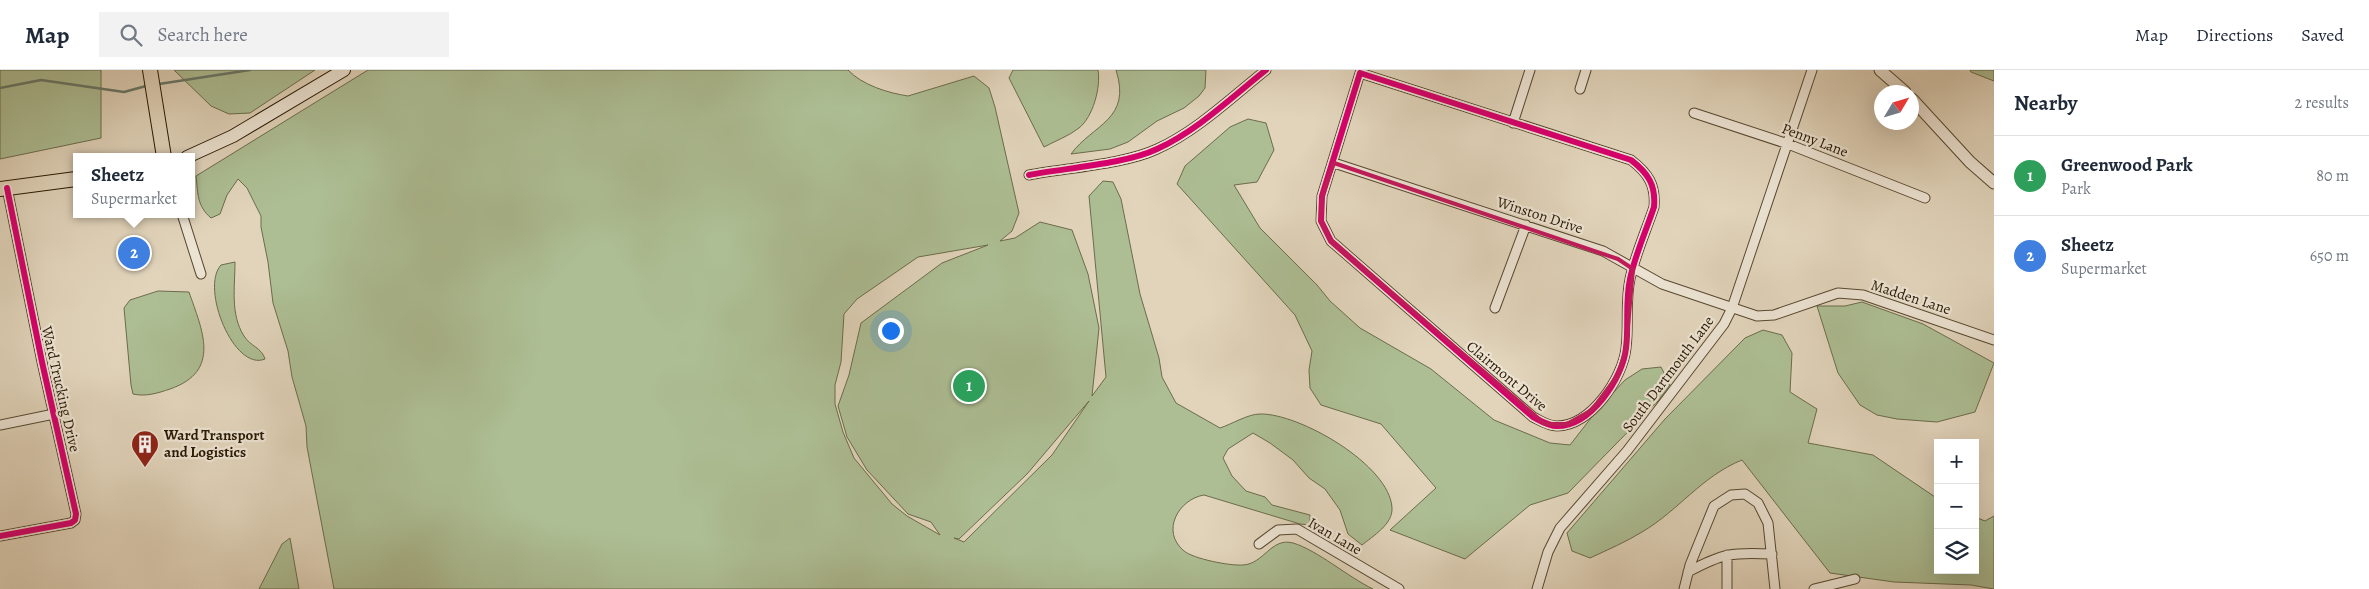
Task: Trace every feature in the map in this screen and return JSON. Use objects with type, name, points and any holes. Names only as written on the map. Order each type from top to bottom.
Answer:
[{"type":"main road","points":[[195,153],[233,136],[344,70]]},
{"type":"main road","points":[[151,73],[163,153]]},
{"type":"main road","points":[[4,188],[73,179]]},
{"type":"street","points":[[1029,175],[1121,159],[1157,149],[1188,131],[1266,70]]},
{"type":"street","points":[[1513,123],[1530,70]]},
{"type":"street","points":[[1580,89],[1586,70]]},
{"type":"street","name":"South Dartmouth Lane","points":[[1537,589],[1548,552],[1560,528],[1627,451],[1724,324],[1732,308],[1812,70]]},
{"type":"street","points":[[1880,70],[1897,85]]},
{"type":"street","name":"Clairmont Drive","points":[[1357,72],[1513,123],[1631,160],[1648,176],[1655,196],[1654,207],[1630,279],[1626,349],[1618,374],[1606,394],[1592,410],[1567,424],[1545,424],[1533,417],[1331,241],[1321,221],[1322,196],[1334,162],[1357,72]]},
{"type":"street","points":[[1919,107],[1966,158],[1994,183]]},
{"type":"street","name":"Penny Lane","points":[[1694,114],[1788,144],[1925,198]]},
{"type":"street","name":"Winston Drive","points":[[1334,162],[1603,250],[1662,284],[1732,308]]},
{"type":"street","name":"Ward Trucking Drive","points":[[0,536],[75,520],[75,508],[4,188]]},
{"type":"street","points":[[183,218],[201,274]]},
{"type":"street","points":[[1495,308],[1526,225]]},
{"type":"street","name":"Madden Lane","points":[[1732,308],[1757,316],[1774,314],[1838,293],[1863,295],[1994,340]]},
{"type":"street","points":[[0,425],[54,414]]},
{"type":"street","points":[[1684,589],[1688,572],[1714,506],[1731,495],[1745,494],[1758,502],[1768,523],[1774,589]]},
{"type":"street","name":"Ivan Lane","points":[[1259,544],[1278,530],[1297,530],[1399,589]]},
{"type":"street","points":[[1688,572],[1718,556],[1744,553],[1772,554]]},
{"type":"street","points":[[1727,555],[1727,589]]},
{"type":"street","points":[[1814,589],[1855,579]]},
{"type":"highlighted area","points":[[1334,163],[1618,259],[1633,269],[1626,349],[1618,375],[1592,410],[1567,424],[1545,424],[1331,241],[1321,221],[1322,196]]},
{"type":"green space","points":[[0,70],[101,70],[101,138],[0,159]]},
{"type":"green space","points":[[174,70],[315,70],[250,113],[229,114],[211,106]]},
{"type":"green space","points":[[368,70],[848,70],[860,80],[876,87],[908,96],[974,76],[989,88],[1019,213],[1012,231],[1000,241],[1015,238],[1040,222],[1072,230],[1088,274],[1099,328],[1092,396],[1106,377],[1089,196],[1103,181],[1113,182],[1121,199],[1140,294],[1159,358],[1162,377],[1176,403],[1220,428],[1245,417],[1260,414],[1277,416],[1297,422],[1318,432],[1340,444],[1360,459],[1376,475],[1387,492],[1392,508],[1386,524],[1377,534],[1362,545],[1348,534],[1340,510],[1325,489],[1309,478],[1293,460],[1253,433],[1228,449],[1223,458],[1232,476],[1246,491],[1265,497],[1272,505],[1310,515],[1310,525],[1300,524],[1204,495],[1195,498],[1180,509],[1173,526],[1173,534],[1177,543],[1184,551],[1196,557],[1221,563],[1243,565],[1257,560],[1279,544],[1285,542],[1293,543],[1312,551],[1373,589],[334,589],[307,447],[306,426],[292,377],[288,351],[273,303],[261,227],[261,216],[247,188],[238,179],[227,195],[220,214],[211,218],[201,204],[196,176]],"holes":[[[988,245],[942,263],[861,323],[849,375],[838,406],[847,437],[867,470],[908,514],[931,522],[940,535],[907,516],[892,504],[854,458],[843,432],[835,404],[835,385],[841,362],[844,314],[857,299],[918,257]],[[1089,401],[1052,455],[964,542],[954,538],[959,539],[1027,474]]]},
{"type":"green space","points":[[1013,70],[1098,70],[1099,77],[1095,101],[1084,123],[1075,131],[1044,147],[1009,78]]},
{"type":"green space","points":[[1116,70],[1206,70],[1205,88],[1199,96],[1184,108],[1157,121],[1128,142],[1110,149],[1071,154],[1108,120],[1115,111],[1119,100],[1120,87]]},
{"type":"green space","points":[[1970,70],[1994,70],[1994,81],[1971,72]]},
{"type":"green space","points":[[1248,119],[1266,123],[1274,150],[1257,182],[1234,185],[1260,228],[1317,285],[1330,301],[1360,328],[1431,369],[1494,420],[1550,443],[1570,445],[1598,409],[1625,380],[1642,369],[1661,367],[1670,385],[1658,401],[1568,493],[1530,505],[1465,559],[1390,530],[1436,488],[1381,424],[1321,405],[1310,388],[1309,370],[1312,351],[1295,315],[1177,184],[1185,166],[1230,127]]},
{"type":"green space","points":[[235,262],[234,300],[237,319],[244,336],[261,352],[265,359],[253,360],[242,353],[223,326],[215,291],[216,276],[221,265]]},
{"type":"green space","points":[[158,291],[189,292],[202,335],[204,348],[202,360],[197,372],[186,381],[170,389],[147,395],[133,394],[124,308],[130,300]]},
{"type":"green space","points":[[1862,302],[1923,324],[1994,363],[1975,412],[1937,422],[1897,419],[1877,415],[1860,405],[1838,373],[1817,306],[1845,306]]},
{"type":"green space","points":[[1763,330],[1782,335],[1792,353],[1790,392],[1817,409],[1808,443],[1873,455],[1934,496],[1934,574],[1979,574],[1979,519],[1985,521],[1994,516],[1994,589],[1971,585],[1894,582],[1830,573],[1742,460],[1702,484],[1655,524],[1630,539],[1590,558],[1572,551],[1567,533],[1665,419],[1745,338]]},
{"type":"green space","points":[[290,538],[299,589],[259,589],[282,544]]},
{"type":"waterway","points":[[159,84],[250,70]]},
{"type":"waterway","points":[[0,88],[41,80],[124,92],[146,86]]},
{"type":"cycle path","points":[[1029,175],[1112,162],[1157,149],[1172,142],[1200,123],[1266,70]]},
{"type":"cycle path","points":[[1360,73],[1631,160],[1650,180],[1654,192],[1654,207],[1630,279],[1624,360],[1612,386],[1593,409],[1582,418],[1570,424],[1554,426],[1533,417],[1331,241],[1321,221],[1322,196],[1360,73]]},
{"type":"cycle path","points":[[0,536],[71,523],[75,520],[76,514],[42,362],[7,188]]},
{"type":"place","name":"Sheetz","points":[[134,253]]},
{"type":"place","name":"Greenwood Park","points":[[969,386]]},
{"type":"place","name":"Ward Transport and Logistics","points":[[145,468]]}]
